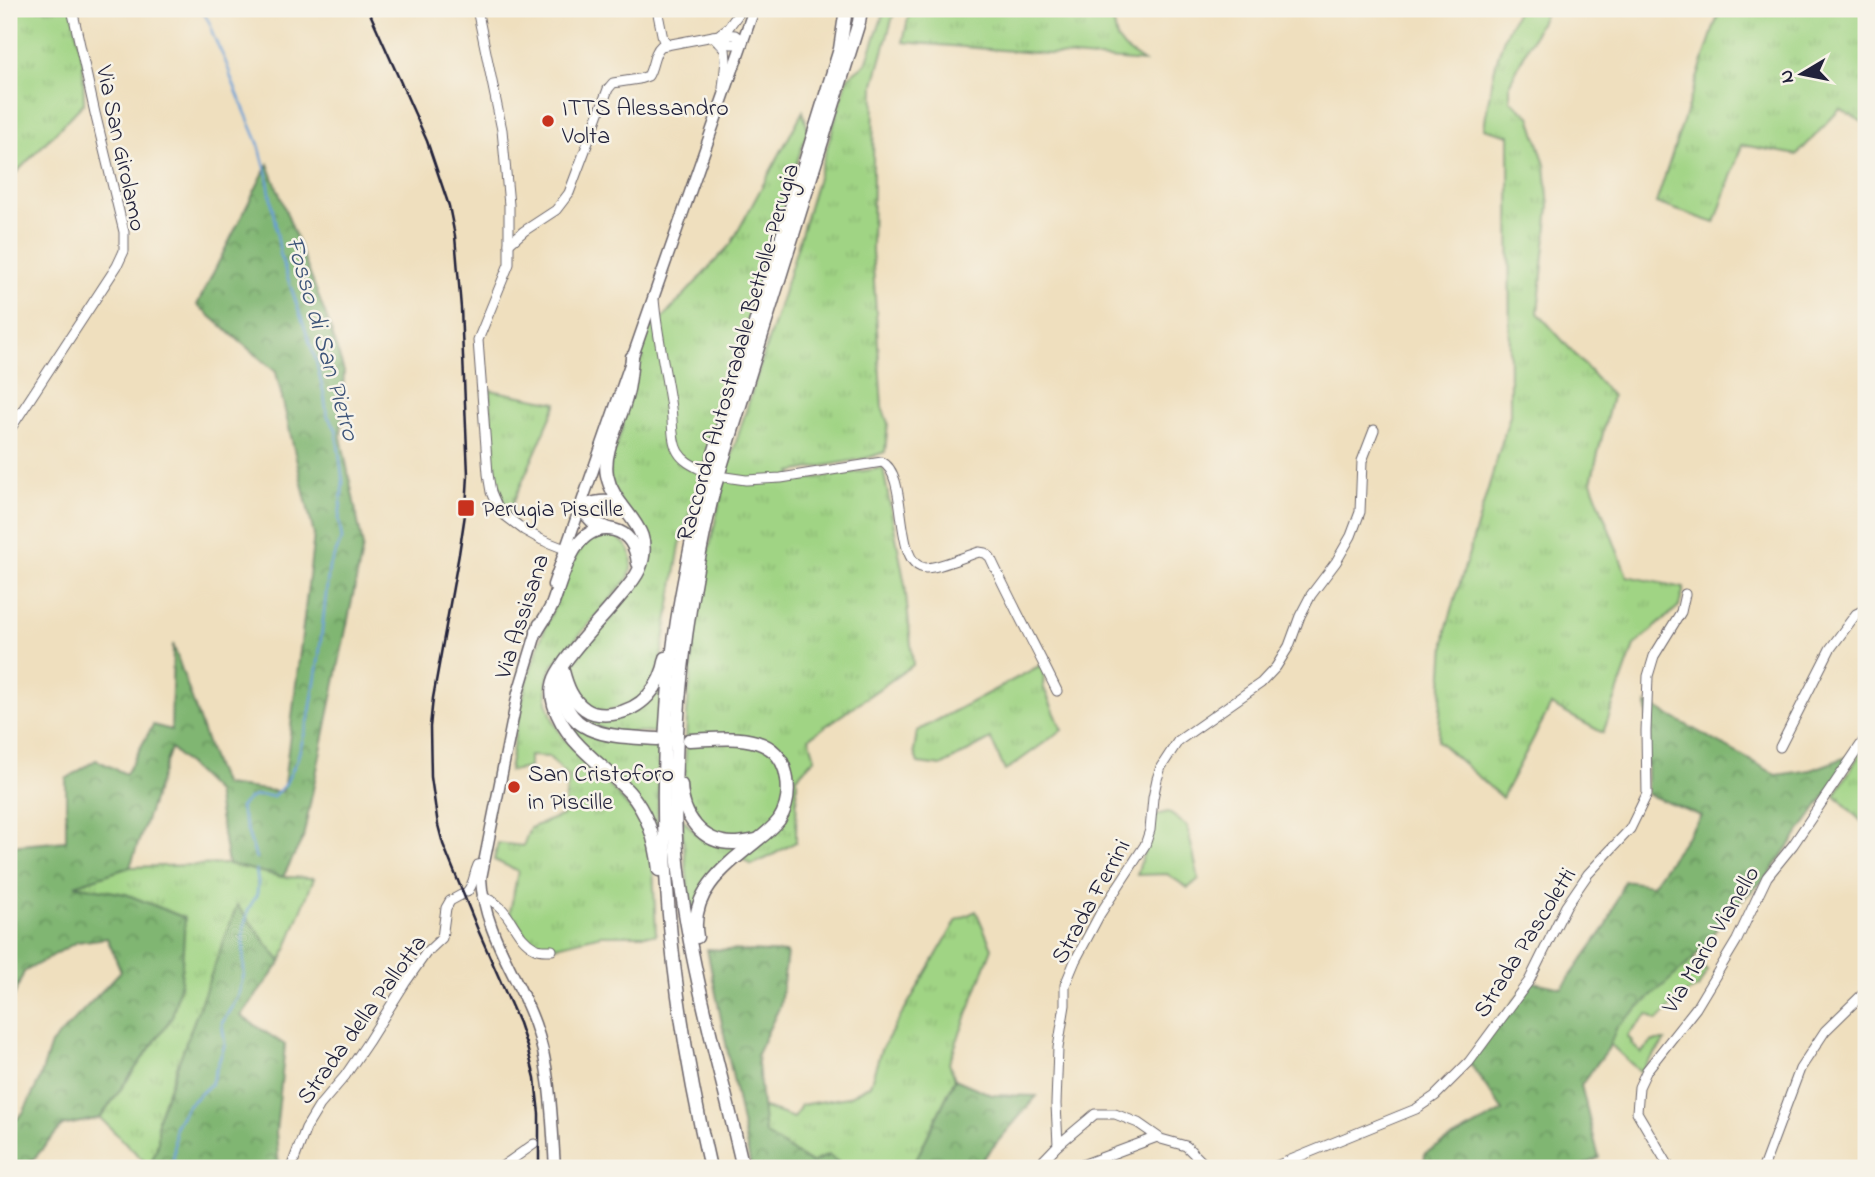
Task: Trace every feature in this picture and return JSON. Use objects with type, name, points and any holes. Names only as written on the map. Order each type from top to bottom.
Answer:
[{"type":"highway","points":[[678,1002],[668,901],[664,792],[671,666],[681,599],[705,485],[812,155],[840,49],[845,9]]},
{"type":"highway","name":"Raccordo Autostradale Bettolle-Perugia","points":[[812,155],[859,22],[861,9]]},
{"type":"highway","name":"Raccordo Autostradale Bettolle-Perugia","points":[[743,1168],[690,944],[677,850],[676,748],[682,665],[698,555],[761,318]]},
{"type":"highway","points":[[632,357],[627,394],[607,457],[606,471],[611,491],[639,526],[643,539],[643,554],[632,583],[558,673],[552,694],[559,717],[568,732],[584,752],[631,794],[642,810],[657,848],[668,960],[710,1168]]},
{"type":"highway","points":[[621,504],[606,500],[594,501],[580,508],[593,522],[628,536],[637,552],[639,569]]},
{"type":"highway","points":[[565,666],[572,695],[587,710],[596,714],[614,714],[640,704],[663,671],[682,559],[694,528]]},
{"type":"highway","points":[[537,631],[552,606],[576,545],[595,531],[608,529]]},
{"type":"highway","points":[[682,665],[685,703],[681,780],[685,810],[705,835],[734,844],[758,840]]},
{"type":"highway","points":[[565,666],[562,685],[564,698],[569,710],[588,729],[609,736],[657,739]]},
{"type":"highway","points":[[689,740],[744,739],[761,743],[776,754],[786,770],[789,789],[780,819],[769,832],[718,872],[708,885],[696,913],[699,951],[727,1077],[729,1109]]},
{"type":"main road","name":"Via Assisana","points":[[555,1168],[544,1144],[551,1111],[535,1025],[487,916],[481,878],[518,693],[537,631],[754,9]]},
{"type":"street","name":"Via San Girolamo","points":[[9,431],[117,266],[124,251],[124,232],[72,9]]},
{"type":"street","points":[[477,9],[502,130],[509,194],[509,264],[478,340],[488,474],[491,492],[499,511],[542,540],[565,548]]},
{"type":"street","points":[[657,9],[663,39],[668,44]]},
{"type":"street","points":[[713,36],[728,28],[742,9]]},
{"type":"street","points":[[509,244],[556,210],[569,193],[608,89],[613,83],[648,76],[653,69],[656,51],[668,44],[730,34],[740,37],[742,42]]},
{"type":"street","points":[[713,36],[725,50],[726,60],[718,111]]},
{"type":"street","points":[[654,294],[655,319],[674,441],[678,452],[687,463],[704,471]]},
{"type":"street","name":"Strada Ferrini","points":[[1058,1145],[1058,1048],[1065,1005],[1065,985],[1075,961],[1100,914],[1145,845],[1150,830],[1157,779],[1161,767],[1178,741],[1261,683],[1276,667],[1289,646],[1311,594],[1336,562],[1360,512],[1362,461],[1374,430]]},
{"type":"street","points":[[725,477],[746,480],[780,478],[882,462],[887,464],[894,476],[912,561],[926,568],[979,552],[990,556],[1057,691]]},
{"type":"street","name":"Strada Pascoletti","points":[[1271,1168],[1416,1109],[1435,1096],[1469,1062],[1529,981],[1566,906],[1588,874],[1630,830],[1647,794],[1648,676],[1654,656],[1681,612],[1685,594]]},
{"type":"street","points":[[1780,747],[1830,649],[1856,614],[1866,609]]},
{"type":"street","name":"Via Mario Vianello","points":[[1670,1168],[1637,1112],[1639,1087],[1647,1070],[1696,1008],[1737,940],[1767,877],[1793,845],[1866,737]]},
{"type":"street","name":"Strada della Pallotta","points":[[291,1168],[306,1128],[320,1105],[345,1076],[426,953],[442,938],[446,908],[450,901],[473,885],[478,865],[484,864]]},
{"type":"street","points":[[482,897],[492,899],[501,906],[533,948],[552,950]]},
{"type":"street","points":[[1763,1168],[1800,1069],[1825,1031],[1866,991]]},
{"type":"street","points":[[1036,1168],[1058,1145],[1096,1114],[1115,1114],[1138,1123],[1161,1139],[1186,1146],[1208,1168]]},
{"type":"street","points":[[1074,1168],[1157,1137]]},
{"type":"street","points":[[500,1168],[544,1144]]},
{"type":"green space","points":[[9,9],[72,9],[83,63],[84,103],[15,174],[9,171]]},
{"type":"green space","points":[[889,9],[895,9],[874,84],[872,250],[882,407],[888,423],[885,452],[867,458],[791,472],[796,481],[883,468],[905,585],[913,665],[809,738],[815,758],[797,777],[796,842],[751,865],[735,853],[691,916],[681,817],[701,839],[717,845],[698,824],[686,804],[687,714],[697,605],[725,477],[848,77],[866,63],[883,15]]},
{"type":"green space","points":[[910,9],[1111,9],[1117,39],[1125,49],[1144,62],[903,42]]},
{"type":"green space","points":[[1519,9],[1547,9],[1510,83],[1510,100],[1530,116],[1545,165],[1549,207],[1538,313],[1612,396],[1591,482],[1627,576],[1684,588],[1679,606],[1634,646],[1603,733],[1551,705],[1502,798],[1438,741],[1446,630],[1510,415],[1509,135],[1484,128],[1500,50],[1511,21]]},
{"type":"green space","points":[[1720,9],[1866,9],[1866,124],[1840,109],[1797,155],[1742,145],[1715,223],[1656,203]]},
{"type":"green space","points":[[803,111],[808,130],[680,545],[659,671],[639,701],[603,713],[587,706],[576,696],[570,680],[571,667],[639,581],[647,558],[610,480],[610,462],[622,429],[635,359],[649,324],[664,317],[731,244]]},
{"type":"green space","points":[[268,164],[329,324],[344,372],[341,437],[363,547],[303,838],[283,877],[228,864],[216,792],[171,748],[130,867],[75,885],[126,894],[185,918],[181,981],[172,1017],[100,1118],[62,1126],[26,1168],[9,1168],[9,1127],[23,1113],[39,1081],[51,1044],[121,971],[107,938],[77,942],[24,972],[9,1007],[9,846],[66,841],[66,779],[96,760],[126,774],[153,725],[171,730],[173,644],[224,785],[283,792],[314,535],[276,372],[197,305]]},
{"type":"green space","points":[[490,390],[557,403],[509,512],[493,477]]},
{"type":"green space","points":[[612,534],[624,543],[630,553],[632,565],[628,579],[553,665],[547,681],[547,702],[563,738],[642,822],[653,864],[656,935],[601,935],[561,945],[539,947],[526,937],[510,912],[518,871],[494,860],[498,843],[523,846],[530,828],[563,815],[569,777],[549,757],[529,756],[529,768],[509,771],[516,729],[527,680],[543,633],[574,559],[584,542],[597,535]]},
{"type":"green space","points":[[1041,665],[1043,686],[1062,730],[1005,771],[991,739],[941,766],[918,763],[914,752],[917,731]]},
{"type":"green space","points":[[662,687],[660,732],[615,732],[595,726],[571,707],[600,717],[649,701]]},
{"type":"green space","points":[[1647,703],[1777,775],[1811,770],[1855,754],[1767,877],[1732,909],[1691,962],[1617,1027],[1608,1049],[1581,1085],[1599,1158],[1578,1168],[1424,1168],[1425,1153],[1503,1111],[1469,1062],[1529,981],[1562,988],[1607,925],[1624,881],[1652,885],[1701,816],[1647,794]]},
{"type":"green space","points":[[565,719],[585,733],[597,737],[660,744],[657,832],[570,730]]},
{"type":"green space","points":[[1866,744],[1866,826],[1835,795]]},
{"type":"green space","points":[[1168,812],[1187,826],[1199,879],[1188,888],[1167,874],[1137,875],[1155,815]]},
{"type":"green space","points":[[228,864],[283,877],[314,878],[281,962],[236,909],[158,1118],[158,1145],[149,1168],[138,1168],[143,1160],[100,1118],[172,1017],[73,885],[130,867]]},
{"type":"green space","points":[[237,905],[281,962],[241,1016],[285,1045],[276,1132],[279,1168],[149,1168],[158,1145],[158,1118]]},
{"type":"green space","points":[[976,911],[992,948],[949,1063],[955,1079],[912,1168],[846,1168],[828,1155],[811,1163],[765,1134],[762,1107],[794,1118],[801,1105],[848,1097],[870,1085],[881,1050],[957,920]]},
{"type":"green space","points":[[707,949],[787,953],[780,1006],[757,1054],[765,1134],[811,1163],[828,1155],[846,1168],[751,1168]]},
{"type":"green space","points":[[1693,959],[1707,971],[1698,988],[1684,994],[1657,1021],[1648,1014],[1627,1036],[1641,1053],[1653,1041],[1665,1041],[1640,1072],[1610,1044],[1617,1027]]},
{"type":"green space","points":[[955,1079],[992,1095],[1037,1096],[975,1168],[912,1168]]},
{"type":"waterway","name":"Fosso di San Pietro","points":[[201,9],[211,25],[212,34],[226,61],[259,145],[267,175],[281,258],[316,361],[327,415],[336,429],[343,482],[339,520],[342,539],[329,567],[309,718],[297,760],[285,785],[273,796],[254,796],[240,808],[256,858]]},
{"type":"waterway","name":"Fosso di San Pietro","points":[[171,1168],[175,1127],[188,1105],[211,1084],[225,1044],[222,1023],[238,997],[244,974],[243,933],[248,910],[257,894],[256,869]]},
{"type":"railway","points":[[368,9],[427,141],[449,206],[455,236],[468,475],[459,554],[433,698],[430,727],[431,777],[443,844],[527,1047],[535,1078],[539,1114],[539,1168]]},
{"type":"place","name":"ITTS Alessandro Volta","points":[[548,121]]},
{"type":"place","name":"Perugia Piscille","points":[[466,508]]},
{"type":"place","name":"San Cristoforo in Piscille","points":[[514,787]]}]
